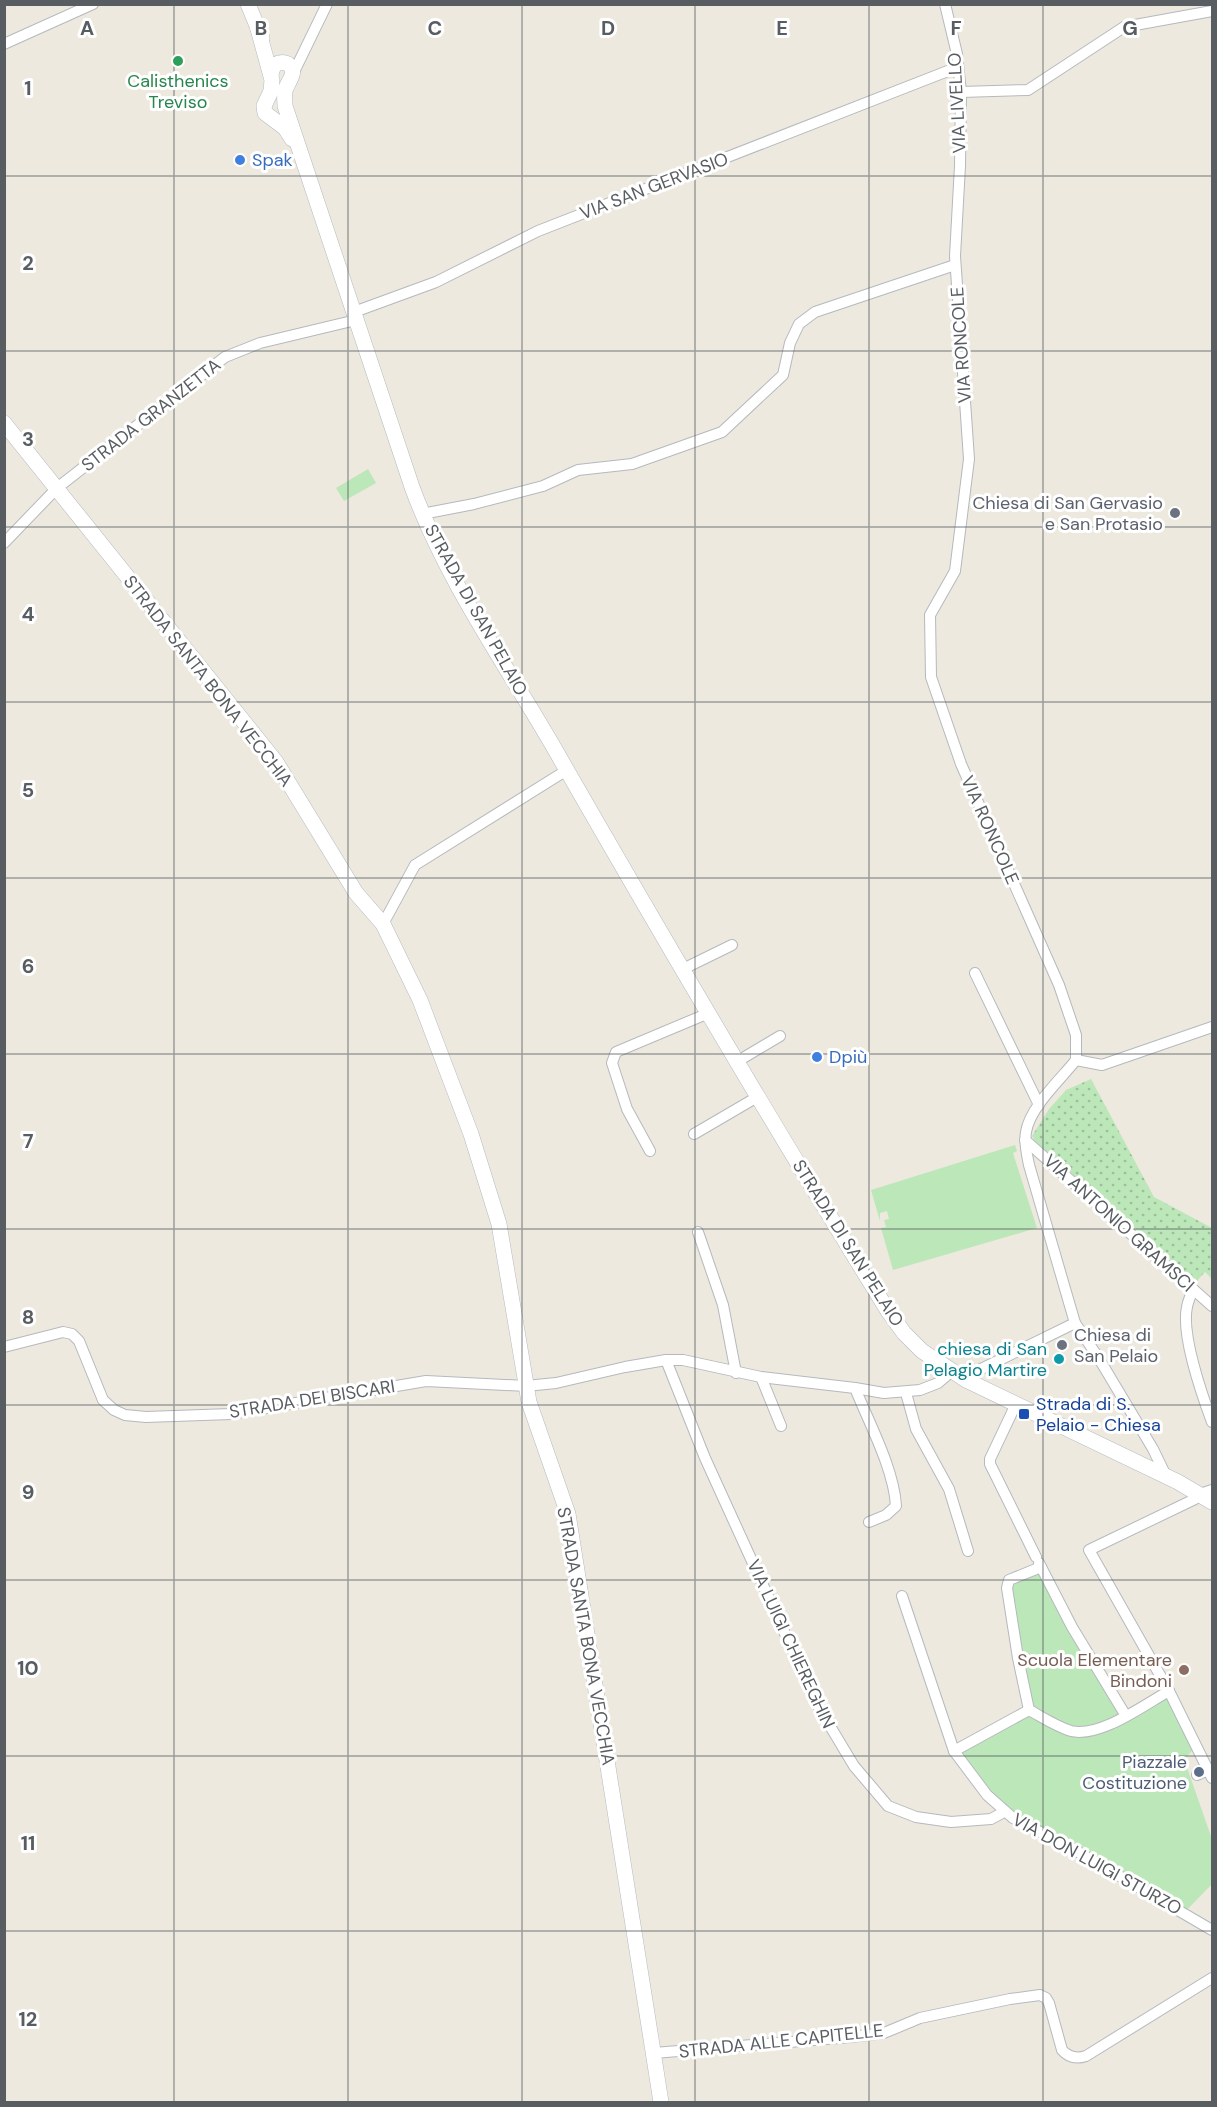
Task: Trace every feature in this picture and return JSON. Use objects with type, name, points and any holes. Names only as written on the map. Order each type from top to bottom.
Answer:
[{"type":"main road","points":[[248,4],[268,50],[293,61]]},
{"type":"main road","points":[[258,29],[272,87],[264,109],[267,116],[282,116],[285,90],[293,61]]},
{"type":"main road","points":[[268,67],[293,61]]},
{"type":"main road","name":"STRADA DI SAN PELAIO","points":[[282,116],[301,157],[422,514],[462,592],[709,1013],[888,1311],[904,1333],[922,1351],[966,1380],[1208,1495]]},
{"type":"main road","name":"STRADA SANTA BONA VECCHIA","points":[[4,423],[276,762],[356,893],[383,924],[420,1000],[471,1134],[499,1224],[529,1402],[568,1514],[661,2103]]},
{"type":"street","points":[[4,44],[93,4]]},
{"type":"street","points":[[293,61],[327,4]]},
{"type":"street","name":"VIA LIVELLO","points":[[945,4],[961,92],[960,166]]},
{"type":"street","points":[[961,92],[1028,90],[1124,27],[1212,11]]},
{"type":"street","name":"VIA SAN GERVASIO","points":[[355,316],[436,282],[538,231],[958,67]]},
{"type":"street","name":"VIA RONCOLE","points":[[960,166],[956,265],[969,459],[955,571],[930,615],[931,677],[961,764],[1059,985],[1076,1035],[1077,1060]]},
{"type":"street","points":[[422,514],[474,504],[543,486],[578,470],[632,464],[722,432],[783,375],[790,343],[799,324],[815,312],[956,265]]},
{"type":"street","name":"STRADA GRANZETTA","points":[[4,543],[57,488],[225,357],[260,343],[355,316]]},
{"type":"street","points":[[383,924],[416,865],[567,770]]},
{"type":"street","points":[[683,969],[732,945]]},
{"type":"street","points":[[975,973],[1039,1105]]},
{"type":"street","points":[[650,1151],[627,1109],[612,1063],[616,1053],[709,1013]]},
{"type":"street","points":[[1166,1476],[1153,1449],[1098,1356],[1075,1323],[1029,1165],[1025,1140],[1026,1130],[1032,1113],[1077,1060],[1101,1065],[1212,1027]]},
{"type":"street","points":[[738,1061],[780,1035]]},
{"type":"street","points":[[694,1134],[759,1096]]},
{"type":"street","name":"VIA ANTONIO GRAMSCI","points":[[1025,1140],[1212,1306]]},
{"type":"street","points":[[698,1232],[723,1305],[736,1373]]},
{"type":"street","points":[[1193,1289],[1187,1308],[1186,1326],[1199,1388],[1212,1422]]},
{"type":"street","points":[[966,1380],[981,1369],[1075,1323]]},
{"type":"street","name":"STRADA DEI BISCARI","points":[[4,1347],[63,1332],[72,1334],[79,1341],[103,1400],[114,1410],[125,1415],[146,1417],[231,1414],[426,1381],[526,1386],[556,1383],[635,1364],[666,1360],[683,1360],[761,1377],[884,1393],[906,1393],[920,1390],[938,1383],[952,1371]]},
{"type":"street","name":"VIA LUIGI CHIEREGHIN","points":[[666,1360],[705,1458],[813,1695],[854,1766],[888,1806],[916,1817],[951,1822],[991,1819],[1004,1812]]},
{"type":"street","points":[[761,1377],[781,1426]]},
{"type":"street","points":[[855,1388],[887,1466],[896,1506],[886,1515],[869,1522]]},
{"type":"street","points":[[906,1393],[916,1429],[949,1489],[968,1551]]},
{"type":"street","points":[[1016,1404],[994,1449],[990,1464],[1072,1627],[1126,1716]]},
{"type":"street","points":[[1145,1465],[1153,1449]]},
{"type":"street","points":[[1197,1775],[1210,1774],[1169,1691],[1089,1550],[1195,1499],[1208,1495]]},
{"type":"street","points":[[1029,1710],[1007,1588],[1009,1580],[1039,1563]]},
{"type":"street","name":"VIA DON LUIGI STURZO","points":[[902,1596],[954,1751],[987,1795],[1004,1812],[1073,1849],[1212,1930]]},
{"type":"street","points":[[1029,1710],[1070,1730],[1086,1732],[1126,1716],[1169,1691]]},
{"type":"street","points":[[954,1751],[1029,1710]]},
{"type":"street","name":"STRADA ALLE CAPITELLE","points":[[654,2053],[862,2036],[896,2029],[920,2018],[1040,1995],[1049,2003],[1062,2050],[1066,2055],[1078,2058],[1086,2056],[1212,1978]]},
{"type":"green space","points":[[368,469],[376,483],[344,501],[336,488]]},
{"type":"green space","points":[[1091,1079],[1154,1197],[1212,1228],[1212,1279],[1205,1272],[1196,1282],[1035,1141],[1032,1136],[1049,1109],[1066,1090]]},
{"type":"green space","points":[[1015,1145],[1017,1151],[1013,1153],[1037,1228],[893,1270],[881,1228],[886,1227],[884,1220],[889,1219],[887,1211],[880,1213],[880,1221],[871,1190]]},
{"type":"green space","points":[[1041,1567],[1125,1715],[1169,1691],[1196,1747],[1184,1759],[1212,1839],[1212,1884],[1184,1913],[1013,1818],[954,1751],[1028,1710],[1009,1580]]},
{"type":"place","name":"Calisthenics Treviso","points":[[178,61]]},
{"type":"place","name":"Spak","points":[[240,160]]},
{"type":"place","name":"Chiesa di San Gervasio e San Protasio","points":[[1175,513]]},
{"type":"place","name":"Dpiù","points":[[817,1057]]},
{"type":"place","name":"Chiesa di San Pelaio","points":[[1062,1345]]},
{"type":"place","name":"chiesa di San Pelagio Martire","points":[[1059,1359]]},
{"type":"place","name":"Strada di S. Pelaio - Chiesa","points":[[1024,1414]]},
{"type":"place","name":"Scuola Elementare Bindoni","points":[[1184,1670]]},
{"type":"place","name":"Piazzale Costituzione","points":[[1199,1772]]}]
